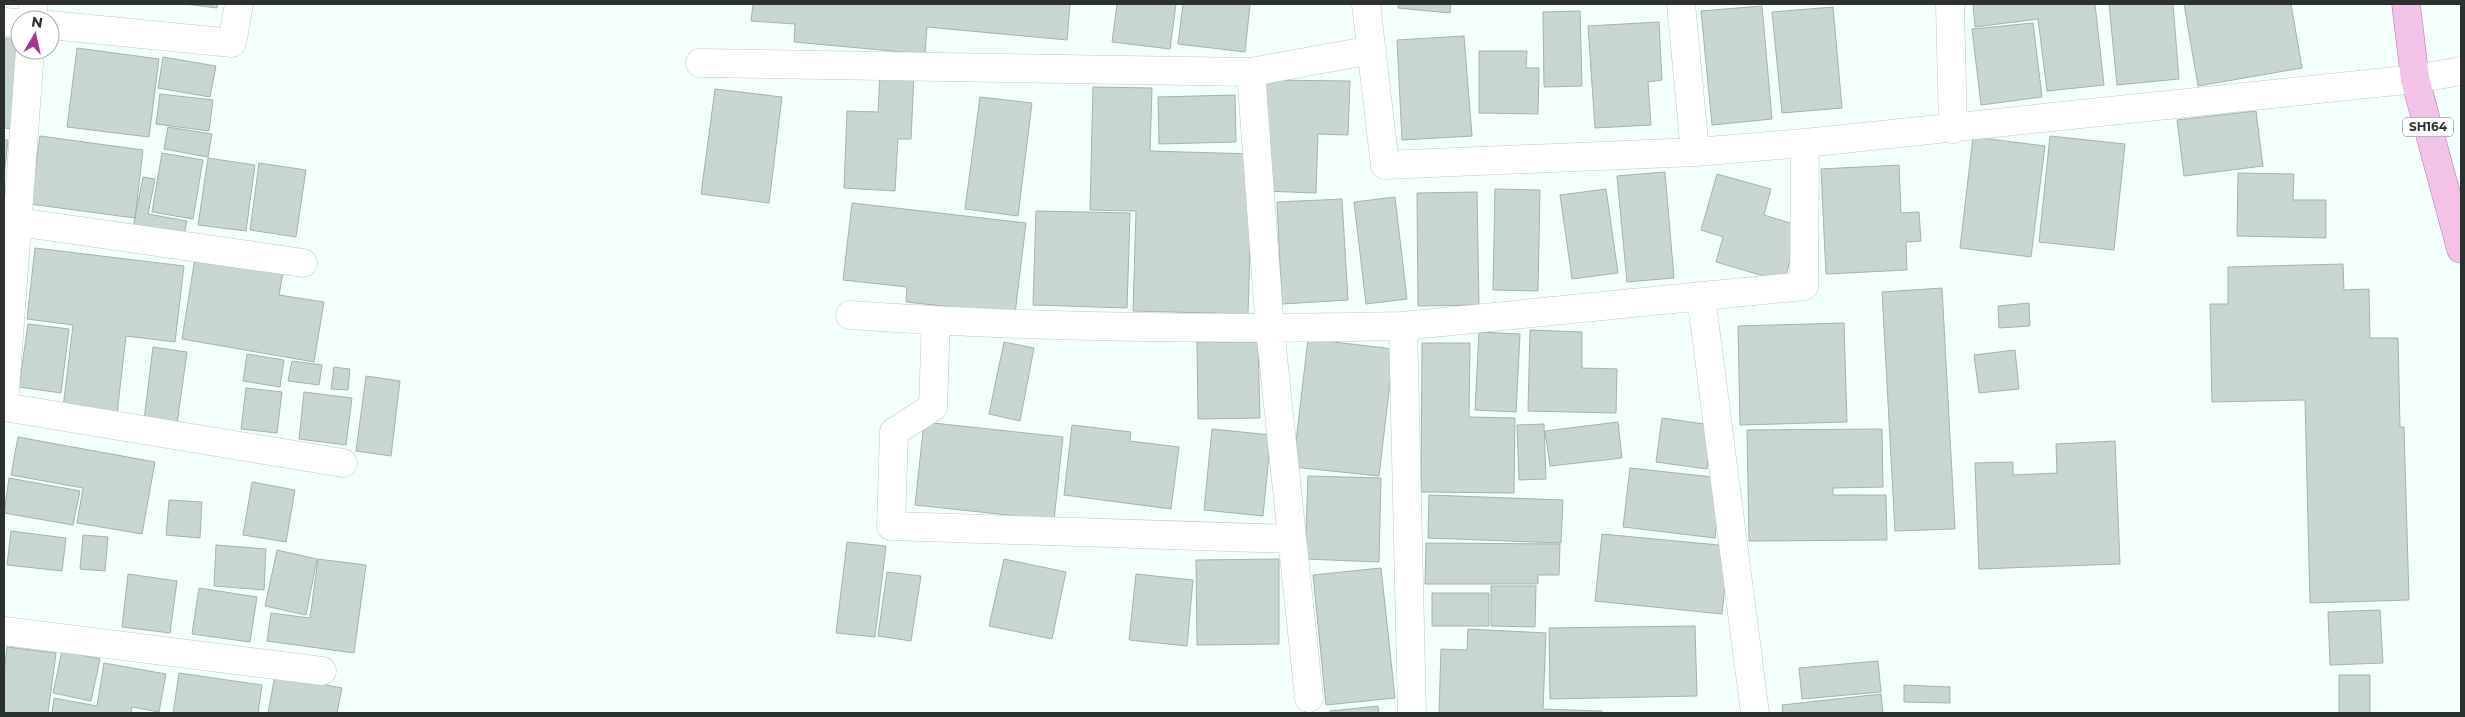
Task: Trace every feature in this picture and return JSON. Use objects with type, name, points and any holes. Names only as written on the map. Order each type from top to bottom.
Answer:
[{"type":"main road","name":"SH164","points":[[2406,4],[2415,79],[2461,249]]},
{"type":"street","points":[[60,26],[232,43],[239,4]]},
{"type":"street","points":[[1366,4],[1385,165],[1695,152],[1804,143],[1953,129],[2415,79],[2461,71]]},
{"type":"street","points":[[1681,4],[1695,152]]},
{"type":"street","points":[[1950,4],[1953,129]]},
{"type":"street","points":[[700,63],[1252,72],[1372,50]]},
{"type":"street","points":[[29,60],[10,221],[4,406],[343,463]]},
{"type":"street","points":[[1252,72],[1270,329],[1309,698]]},
{"type":"street","points":[[850,314],[936,321],[1270,329],[1404,326],[1804,286],[1804,143]]},
{"type":"street","points":[[10,221],[302,264]]},
{"type":"street","points":[[1701,296],[1755,713]]},
{"type":"street","points":[[936,321],[933,407],[894,432],[891,526],[1291,539]]},
{"type":"street","points":[[1404,326],[1412,713]]},
{"type":"street","points":[[4,631],[322,671]]},
{"type":"building","points":[[185,4],[218,4],[217,8]]},
{"type":"building","points":[[753,4],[1070,4],[1067,40],[927,27],[925,54],[794,42],[795,24],[751,21]]},
{"type":"building","points":[[1117,4],[1176,4],[1170,49],[1112,42]]},
{"type":"building","points":[[1183,4],[1250,4],[1245,52],[1178,44]]},
{"type":"building","points":[[1399,4],[1451,4],[1450,13],[1398,8]]},
{"type":"building","points":[[1973,4],[2095,4],[2104,85],[2047,91],[2038,19],[1975,27]]},
{"type":"building","points":[[2109,4],[2173,4],[2179,79],[2117,85]]},
{"type":"building","points":[[2184,4],[2291,4],[2302,68],[2198,86]]},
{"type":"building","points":[[1762,6],[1772,119],[1712,125],[1701,11]]},
{"type":"building","points":[[1833,7],[1842,108],[1782,113],[1772,12]]},
{"type":"building","points":[[1580,11],[1582,86],[1544,87],[1543,12]]},
{"type":"building","points":[[1659,22],[1662,80],[1648,82],[1651,125],[1595,128],[1588,26]]},
{"type":"building","points":[[2033,23],[2042,97],[1981,105],[1972,29]]},
{"type":"building","points":[[1464,36],[1472,136],[1402,140],[1397,40]]},
{"type":"building","points":[[4,38],[10,39],[10,60],[19,60],[14,129],[4,128]]},
{"type":"building","points":[[77,48],[159,59],[149,137],[67,127]]},
{"type":"building","points":[[1479,51],[1527,51],[1526,68],[1539,68],[1538,114],[1479,113]]},
{"type":"building","points":[[163,57],[216,66],[210,97],[158,88]]},
{"type":"building","points":[[880,71],[914,73],[911,139],[898,139],[895,191],[844,188],[847,111],[878,112]]},
{"type":"building","points":[[1265,80],[1350,81],[1348,135],[1318,134],[1316,193],[1262,191]]},
{"type":"building","points":[[1093,87],[1152,88],[1150,151],[1253,154],[1248,314],[1133,311],[1136,211],[1090,210]]},
{"type":"building","points":[[715,89],[782,97],[769,203],[701,194]]},
{"type":"building","points":[[160,94],[213,100],[209,131],[156,124]]},
{"type":"building","points":[[1235,95],[1236,142],[1159,144],[1158,97]]},
{"type":"building","points":[[980,97],[1032,103],[1018,216],[965,209]]},
{"type":"building","points":[[2256,111],[2263,166],[2184,176],[2177,120]]},
{"type":"building","points":[[168,127],[212,134],[208,157],[164,149]]},
{"type":"building","points":[[40,136],[143,150],[135,218],[30,204]]},
{"type":"building","points":[[2050,136],[2125,144],[2114,250],[2039,242]]},
{"type":"building","points":[[1973,137],[2045,146],[2031,257],[1960,248]]},
{"type":"building","points":[[4,140],[8,140],[4,176]]},
{"type":"building","points":[[162,153],[203,160],[193,219],[152,212]]},
{"type":"building","points":[[208,158],[255,165],[246,231],[198,225]]},
{"type":"building","points":[[259,163],[306,170],[296,237],[250,230]]},
{"type":"building","points":[[1899,165],[1901,213],[1919,212],[1921,241],[1906,242],[1907,270],[1826,274],[1821,169]]},
{"type":"building","points":[[1665,172],[1674,278],[1627,282],[1617,176]]},
{"type":"building","points":[[2238,173],[2294,174],[2293,200],[2326,200],[2326,238],[2237,236]]},
{"type":"building","points":[[1717,174],[1771,189],[1764,215],[1800,226],[1784,282],[1716,262],[1723,237],[1701,230]]},
{"type":"building","points":[[143,177],[155,179],[148,214],[187,221],[183,239],[133,228]]},
{"type":"building","points":[[1495,189],[1540,190],[1538,291],[1493,290]]},
{"type":"building","points":[[1606,189],[1618,273],[1572,279],[1560,195]]},
{"type":"building","points":[[1477,192],[1479,305],[1418,306],[1417,193]]},
{"type":"building","points":[[1395,197],[1407,299],[1366,304],[1354,202]]},
{"type":"building","points":[[1342,199],[1348,300],[1282,304],[1277,202]]},
{"type":"building","points":[[852,203],[1026,223],[1015,314],[906,302],[907,287],[843,280]]},
{"type":"building","points":[[1036,211],[1130,213],[1127,308],[1033,305]]},
{"type":"building","points":[[35,248],[184,266],[175,342],[126,336],[117,414],[63,408],[73,325],[27,319]]},
{"type":"building","points":[[195,258],[283,273],[279,295],[324,302],[314,362],[182,339]]},
{"type":"building","points":[[2343,264],[2344,290],[2369,289],[2370,338],[2398,338],[2400,427],[2404,427],[2409,600],[2310,603],[2305,400],[2212,402],[2210,304],[2228,304],[2228,267]]},
{"type":"building","points":[[1942,288],[1955,529],[1895,531],[1882,292]]},
{"type":"building","points":[[2029,303],[2030,326],[1999,328],[1998,306]]},
{"type":"building","points":[[1844,323],[1847,422],[1740,425],[1738,326]]},
{"type":"building","points":[[28,324],[69,329],[61,393],[19,387]]},
{"type":"building","points":[[1530,330],[1582,332],[1582,368],[1617,369],[1616,413],[1528,411]]},
{"type":"building","points":[[1479,332],[1520,334],[1516,412],[1475,410]]},
{"type":"building","points":[[1308,339],[1394,349],[1379,476],[1293,467]]},
{"type":"building","points":[[1004,342],[1034,348],[1020,421],[989,414]]},
{"type":"building","points":[[1197,342],[1258,342],[1260,418],[1198,419]]},
{"type":"building","points":[[1422,343],[1470,343],[1469,417],[1515,418],[1514,493],[1421,492]]},
{"type":"building","points":[[153,347],[187,352],[177,424],[144,420]]},
{"type":"building","points":[[2015,350],[2019,389],[1979,393],[1974,355]]},
{"type":"building","points":[[247,354],[284,360],[280,387],[243,381]]},
{"type":"building","points":[[292,361],[322,365],[319,385],[288,381]]},
{"type":"building","points":[[334,367],[350,369],[348,390],[331,389]]},
{"type":"building","points":[[366,376],[400,381],[391,456],[356,451]]},
{"type":"building","points":[[246,388],[282,392],[277,433],[241,429]]},
{"type":"building","points":[[304,392],[352,398],[346,445],[299,439]]},
{"type":"building","points":[[1662,418],[1712,425],[1707,469],[1656,462]]},
{"type":"building","points":[[924,422],[1063,437],[1054,520],[915,505]]},
{"type":"building","points":[[1618,422],[1622,458],[1550,466],[1545,431]]},
{"type":"building","points":[[1544,424],[1546,479],[1519,480],[1517,425]]},
{"type":"building","points":[[1072,425],[1131,432],[1130,441],[1179,447],[1171,509],[1064,495]]},
{"type":"building","points":[[1212,429],[1271,435],[1263,516],[1204,510]]},
{"type":"building","points":[[1882,429],[1883,487],[1833,488],[1833,495],[1886,495],[1887,540],[1749,541],[1747,430]]},
{"type":"building","points":[[18,437],[155,462],[142,534],[77,523],[83,488],[11,475]]},
{"type":"building","points":[[2115,441],[2120,564],[1979,569],[1975,463],[2013,462],[2013,475],[2057,473],[2056,444]]},
{"type":"building","points":[[1630,468],[1722,478],[1715,538],[1623,527]]},
{"type":"building","points":[[1308,476],[1381,478],[1379,562],[1305,559]]},
{"type":"building","points":[[9,478],[80,491],[73,525],[4,513]]},
{"type":"building","points":[[252,482],[295,490],[286,542],[243,535]]},
{"type":"building","points":[[1429,495],[1563,500],[1561,543],[1428,538]]},
{"type":"building","points":[[169,500],[202,502],[200,538],[166,535]]},
{"type":"building","points":[[11,531],[66,538],[62,571],[7,565]]},
{"type":"building","points":[[1602,534],[1729,546],[1722,614],[1595,601]]},
{"type":"building","points":[[83,535],[108,537],[105,571],[80,569]]},
{"type":"building","points":[[847,542],[886,546],[875,637],[836,633]]},
{"type":"building","points":[[1426,543],[1560,544],[1559,575],[1538,575],[1538,584],[1425,584]]},
{"type":"building","points":[[216,545],[266,549],[264,590],[214,586]]},
{"type":"building","points":[[277,550],[317,559],[306,615],[265,606]]},
{"type":"building","points":[[318,559],[366,565],[354,653],[267,641],[271,613],[310,618]]},
{"type":"building","points":[[1004,559],[1066,572],[1052,639],[989,626]]},
{"type":"building","points":[[1279,559],[1279,644],[1197,645],[1196,560]]},
{"type":"building","points":[[1381,568],[1395,698],[1326,705],[1313,575]]},
{"type":"building","points":[[887,572],[921,576],[911,641],[878,636]]},
{"type":"building","points":[[128,574],[177,581],[170,633],[122,627]]},
{"type":"building","points":[[1136,574],[1193,580],[1187,646],[1129,640]]},
{"type":"building","points":[[1491,586],[1536,586],[1535,627],[1491,626]]},
{"type":"building","points":[[199,588],[257,597],[250,642],[192,634]]},
{"type":"building","points":[[1432,593],[1489,593],[1489,626],[1432,626]]},
{"type":"building","points":[[2380,610],[2383,663],[2330,665],[2328,612]]},
{"type":"building","points":[[1695,626],[1697,696],[1550,699],[1549,628]]},
{"type":"building","points":[[1468,629],[1546,633],[1543,709],[1602,711],[1602,713],[1439,713],[1441,649],[1467,650]]},
{"type":"building","points":[[7,647],[56,653],[48,713],[4,713],[4,674]]},
{"type":"building","points":[[62,651],[100,659],[91,701],[53,693]]},
{"type":"building","points":[[1878,661],[1881,692],[1802,699],[1799,668]]},
{"type":"building","points":[[104,663],[166,674],[159,712],[132,707],[131,713],[52,713],[54,698],[97,706]]},
{"type":"building","points":[[179,673],[262,685],[258,713],[173,713]]},
{"type":"building","points":[[275,675],[342,688],[337,713],[268,713]]},
{"type":"building","points":[[2339,675],[2370,675],[2370,713],[2339,713]]},
{"type":"building","points":[[1904,685],[1950,687],[1950,703],[1904,702]]},
{"type":"building","points":[[1881,694],[1883,713],[1783,713],[1782,705]]},
{"type":"building","points":[[1378,706],[1379,713],[1330,713],[1330,711]]}]
